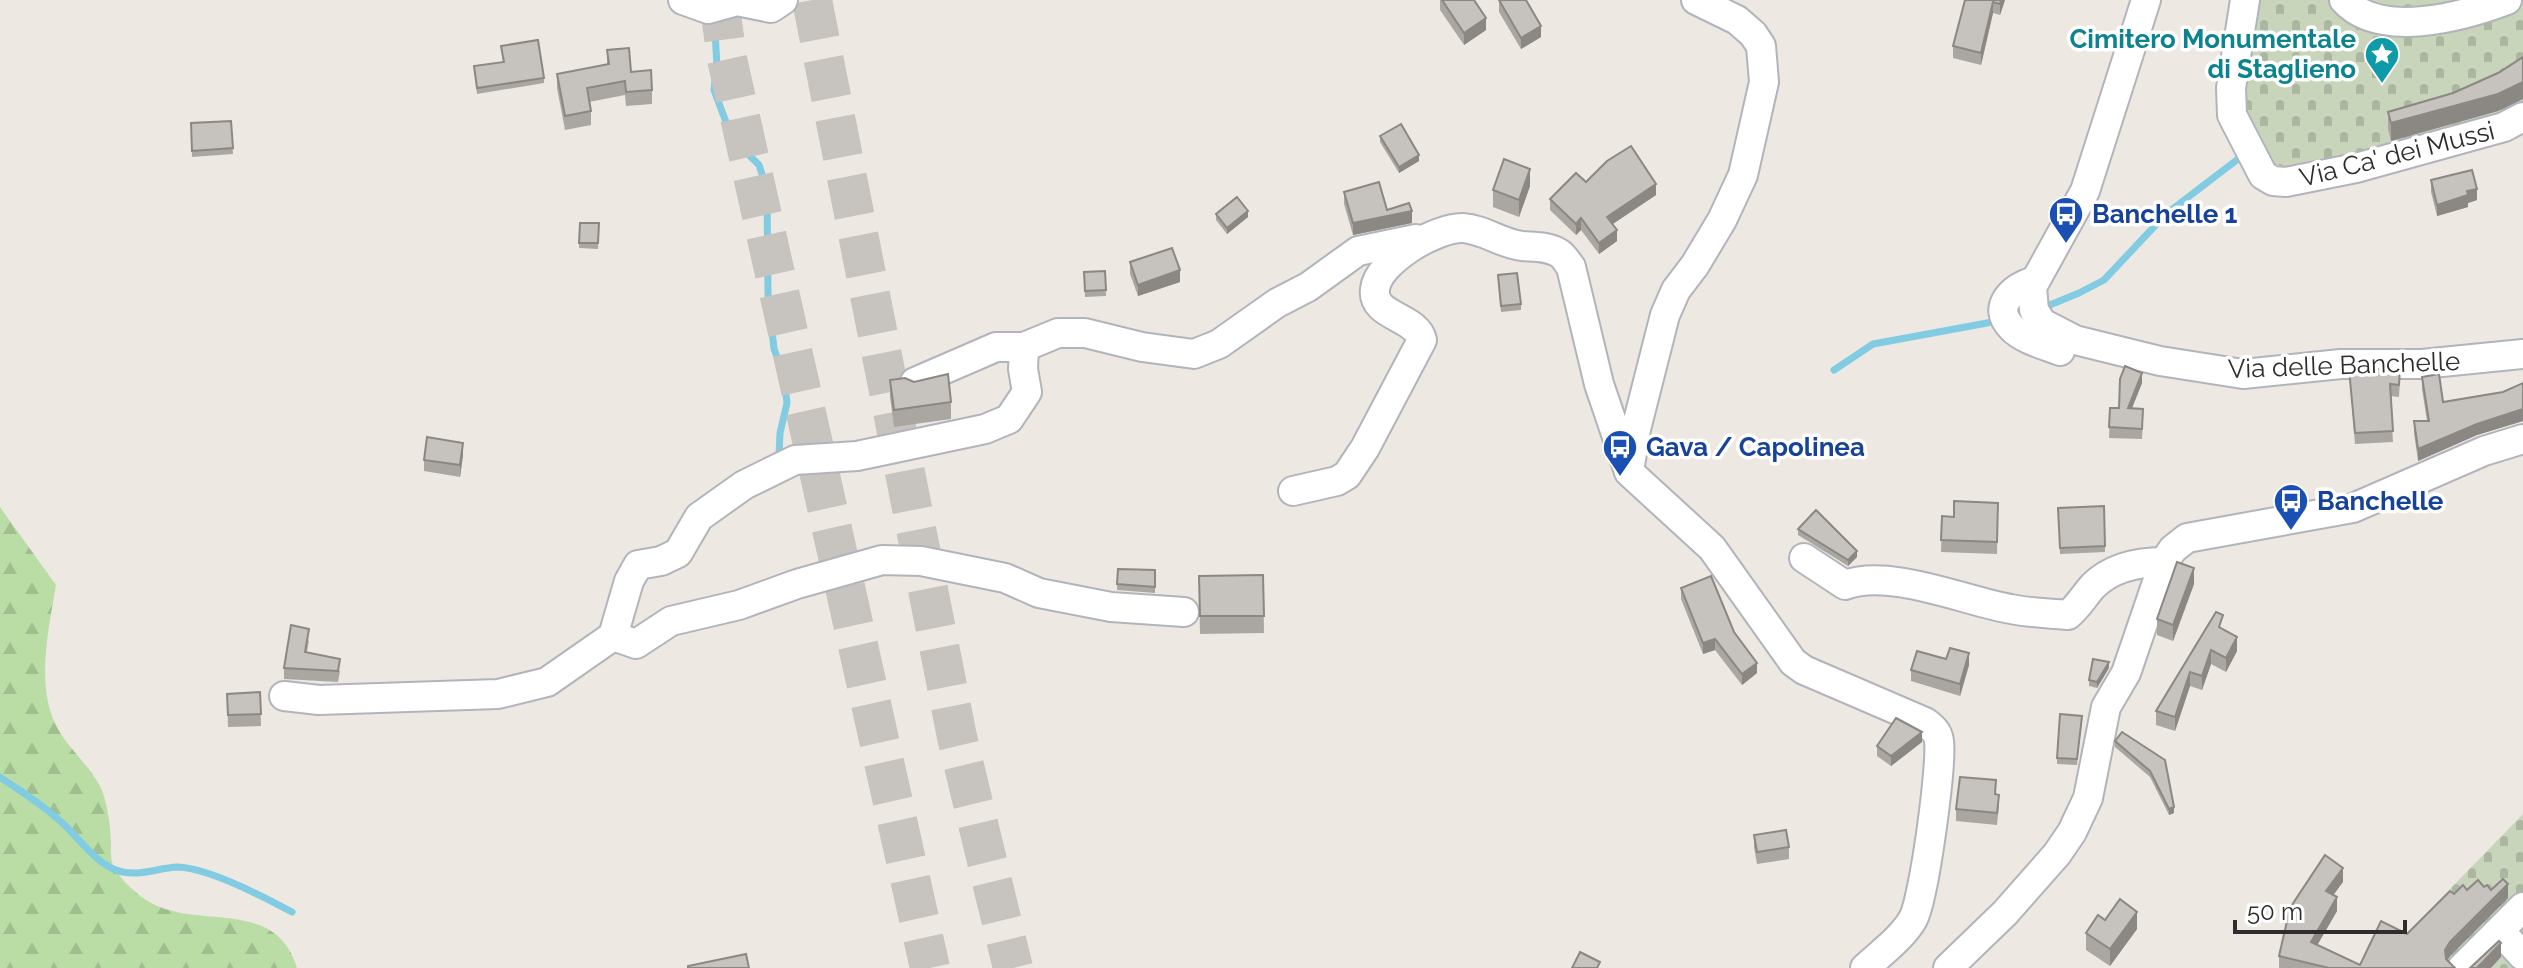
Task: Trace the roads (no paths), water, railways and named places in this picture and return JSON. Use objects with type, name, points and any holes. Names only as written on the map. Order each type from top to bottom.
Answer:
[{"type":"street","points":[[683,0],[708,9],[737,1],[771,8],[783,0]]},
{"type":"street","points":[[1629,472],[1636,429],[1665,315],[1676,290],[1722,220],[1743,175],[1764,82],[1761,46],[1753,34],[1737,20],[1696,0]]},
{"type":"street","points":[[2082,360],[2022,335],[2008,322],[2005,304],[2016,288],[2035,281],[2085,191],[2146,0]]},
{"type":"street","name":"Via Ca' dei Mussi","points":[[2245,0],[2231,88],[2232,115],[2263,175],[2273,181],[2286,182],[2356,168],[2504,127],[2523,117]]},
{"type":"street","points":[[2344,0],[2377,18],[2411,21],[2471,13],[2507,0]]},
{"type":"street","points":[[915,382],[996,347],[1024,347],[1058,333],[1085,333],[1142,347],[1194,354],[1219,344],[1358,251],[1462,228],[1561,254],[1571,267],[1599,384],[1629,472],[1712,548],[1793,662],[1804,670],[1925,722],[1937,734],[1936,786],[1923,882],[1914,917],[1903,932],[1865,968]]},
{"type":"street","points":[[1293,491],[1337,481],[1347,475],[1397,390],[1422,340],[1415,326],[1387,311],[1379,303],[1375,287],[1390,265],[1425,238]]},
{"type":"street","name":"Via delle Banchelle","points":[[2035,281],[2031,295],[2034,310],[2047,329],[2075,340],[2160,361],[2243,374],[2341,364],[2422,364],[2523,354]]},
{"type":"street","points":[[284,696],[319,700],[498,694],[547,682],[613,636],[629,581],[638,565],[661,561],[678,553],[699,517],[744,485],[795,460],[857,456],[985,429],[1009,419],[1027,392],[1023,369],[1024,347]]},
{"type":"street","points":[[1948,968],[2005,913],[2057,854],[2072,832],[2088,798],[2106,707],[2126,673],[2164,562],[2173,549],[2187,538],[2353,508],[2484,451],[2523,439]]},
{"type":"street","points":[[1804,558],[1845,585],[1859,580],[1912,585],[2013,610],[2068,615],[2096,583],[2115,571],[2139,562],[2164,562]]},
{"type":"street","points":[[613,636],[636,644],[671,621],[739,605],[797,584],[882,560],[921,561],[1005,578],[1039,593],[1111,607],[1184,612]]},
{"type":"street","points":[[2462,968],[2523,907]]},
{"type":"street","points":[[2500,931],[2522,955],[2509,968]]},
{"type":"waterway","points":[[714,14],[717,66],[714,90],[732,138],[759,165],[767,189],[768,294],[774,349],[783,372],[787,403],[780,433],[779,456]]},
{"type":"waterway","points":[[2040,309],[2104,280],[2166,214],[2242,156]]},
{"type":"waterway","points":[[1834,370],[1873,344],[1998,321]]},
{"type":"waterway","points":[[0,777],[46,809],[93,854],[116,870],[131,873],[189,868],[236,884],[292,912]]},
{"type":"tunnel","points":[[719,0],[727,59],[930,968]]},
{"type":"tunnel","points":[[812,0],[957,737],[1013,968]]},
{"type":"place","name":"Cimitero Monumentale di Staglieno","points":[[2382,85]]},
{"type":"place","name":"Banchelle 1","points":[[2066,245]]},
{"type":"place","name":"Gava / Capolinea","points":[[1620,478]]},
{"type":"place","name":"Banchelle","points":[[2291,532]]}]
